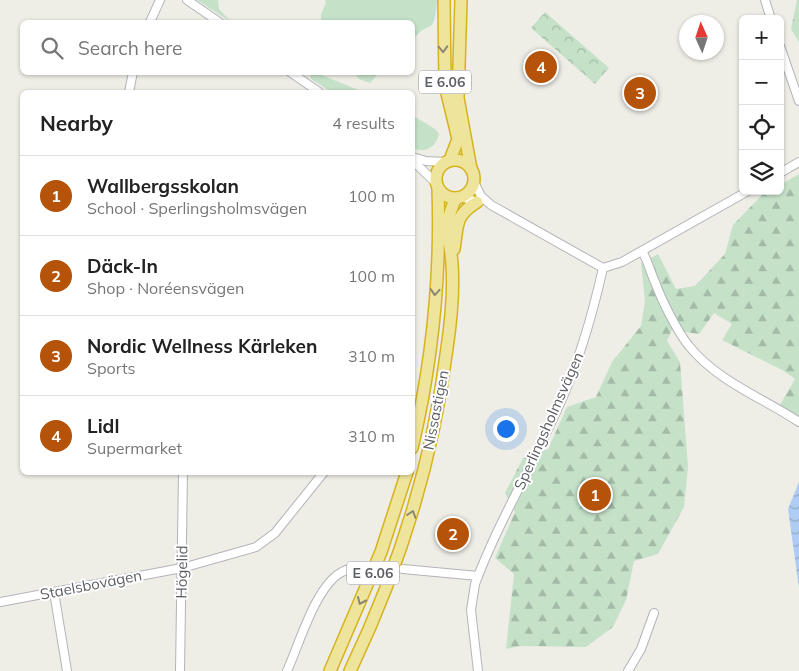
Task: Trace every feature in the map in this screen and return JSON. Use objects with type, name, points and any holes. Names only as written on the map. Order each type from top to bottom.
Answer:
[{"type":"highway","name":"E 6.06","points":[[437,185],[437,170],[448,161],[458,139],[445,84],[443,44],[444,0]]},
{"type":"highway","name":"E 6.06","points":[[458,198],[471,189],[474,182],[458,98],[461,0]]},
{"type":"highway","points":[[448,161],[462,161],[471,169]]},
{"type":"highway","points":[[437,185],[443,194],[458,198]]},
{"type":"highway","name":"Nissastigen","points":[[415,433],[424,389],[434,312],[437,185]]},
{"type":"highway","name":"Nissastigen","points":[[350,671],[393,569],[426,463],[447,348],[452,264],[447,224],[449,213],[458,198]]},
{"type":"highway","name":"E 6.06","points":[[452,264],[458,221],[464,211],[476,202]]},
{"type":"highway","name":"E 6.06","points":[[330,671],[382,552],[406,475]]},
{"type":"street","points":[[151,20],[160,0]]},
{"type":"street","points":[[188,0],[216,20]]},
{"type":"street","points":[[765,0],[770,15]]},
{"type":"street","points":[[784,58],[799,101]]},
{"type":"street","points":[[129,90],[132,75]]},
{"type":"street","points":[[294,75],[316,90]]},
{"type":"street","points":[[415,158],[426,161],[448,161]]},
{"type":"street","points":[[784,171],[799,162]]},
{"type":"street","points":[[415,163],[437,185]]},
{"type":"street","points":[[474,182],[481,196],[491,205],[603,268],[611,267],[642,251],[741,195]]},
{"type":"street","points":[[458,198],[491,205]]},
{"type":"street","points":[[642,251],[649,262],[655,283],[689,346],[711,366],[738,386],[799,422]]},
{"type":"street","name":"Sperlingsholmsvägen","points":[[478,671],[471,610],[478,576],[557,410],[584,341],[596,301],[603,268]]},
{"type":"street","name":"Högelid","points":[[180,671],[183,475]]},
{"type":"street","name":"Staelsbovägen","points":[[0,602],[182,568],[256,547],[275,533],[322,475]]},
{"type":"street","points":[[287,671],[312,614],[330,581],[344,570],[369,568]]},
{"type":"street","points":[[403,569],[478,576]]},
{"type":"street","points":[[54,592],[68,671]]},
{"type":"street","points":[[628,671],[641,649],[654,613]]},
{"type":"green space","points":[[197,0],[218,0],[219,9],[228,20]]},
{"type":"green space","points":[[325,0],[437,0],[433,24],[415,38],[415,20],[321,20],[321,14],[326,3]]},
{"type":"green space","points":[[797,0],[799,0],[799,42],[791,29]]},
{"type":"green space","points":[[545,12],[609,68],[595,84],[531,28]]},
{"type":"green space","points":[[310,75],[322,75],[358,90],[328,90],[311,79]]},
{"type":"green space","points":[[356,75],[377,75],[370,83],[359,79]]},
{"type":"green space","points":[[415,117],[435,129],[439,134],[433,146],[426,150],[415,149]]},
{"type":"green space","points":[[799,174],[799,418],[780,405],[795,379],[784,371],[722,340],[732,324],[714,313],[699,334],[672,330],[667,341],[680,362],[688,467],[684,507],[658,554],[634,561],[626,600],[613,627],[586,647],[520,646],[506,649],[514,574],[495,558],[515,512],[505,493],[523,458],[548,449],[567,407],[596,397],[612,362],[641,326],[645,301],[641,263],[658,254],[676,289],[695,286],[725,254],[733,225],[762,195],[784,195],[784,183]]},
{"type":"water","points":[[799,482],[799,588],[788,509]]},
{"type":"tunnel","points":[[371,568],[397,569]]},
{"type":"place","name":"Lidl","points":[[541,67]]},
{"type":"place","name":"Nordic Wellness Kärleken","points":[[640,93]]},
{"type":"place","name":"Wallbergsskolan","points":[[595,495]]},
{"type":"place","name":"Däck-In","points":[[453,534]]}]
